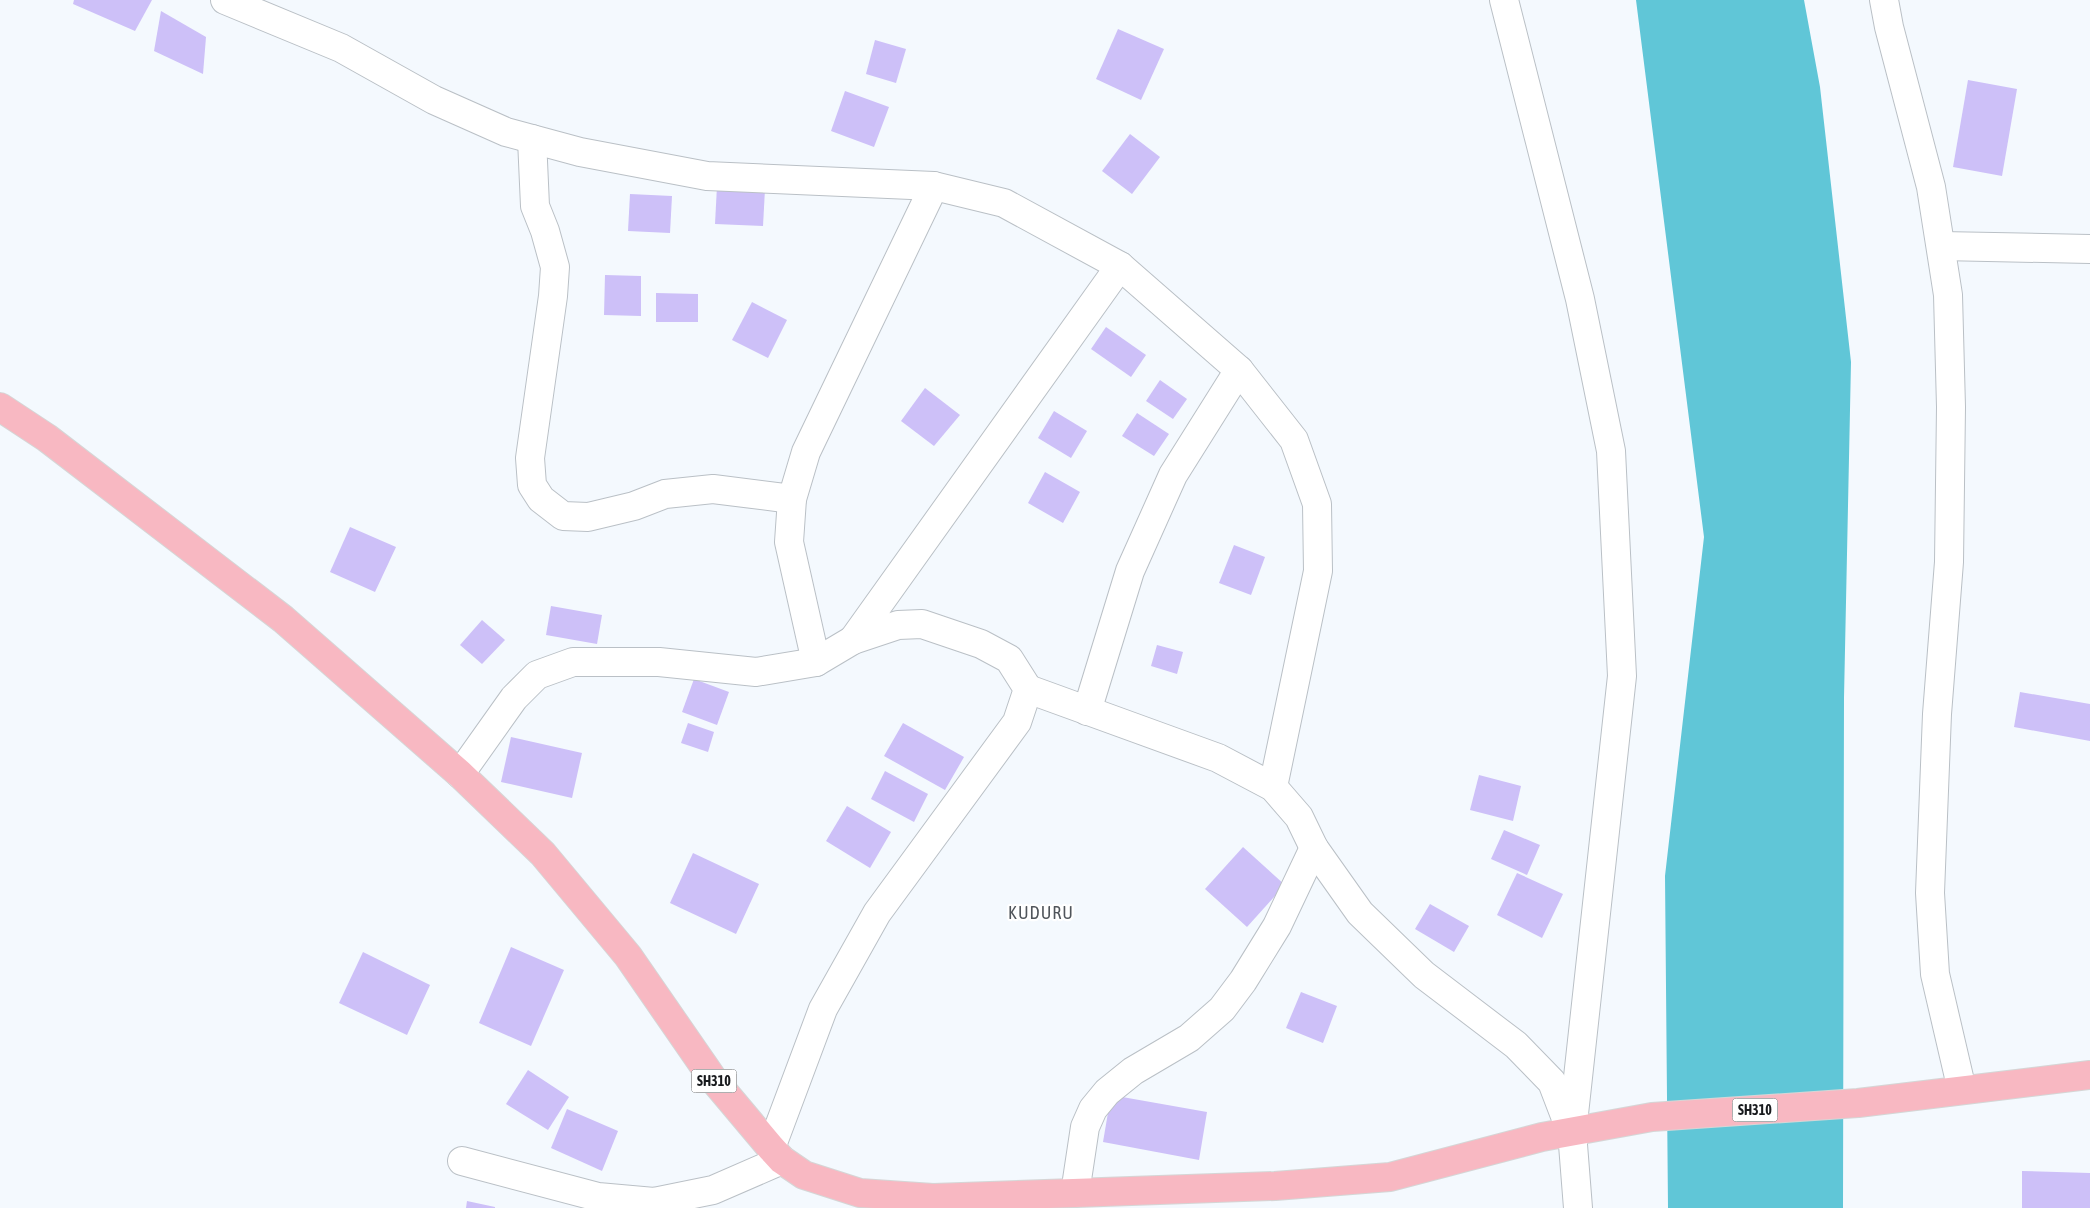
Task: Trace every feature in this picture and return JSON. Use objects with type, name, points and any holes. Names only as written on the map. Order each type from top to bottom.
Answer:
[{"type":"main road","name":"SH310","points":[[0,407],[62,449],[283,619],[460,774],[543,854],[604,927],[628,956],[713,1079],[777,1154],[804,1175],[860,1193],[933,1198],[1276,1186],[1390,1177],[1542,1136],[1652,1117],[1858,1103],[2090,1075]]},
{"type":"street","points":[[225,0],[341,48],[434,100],[506,132],[580,152],[707,176],[934,186],[1004,203],[1120,266],[1240,370],[1294,440],[1317,504],[1318,571],[1273,786]]},
{"type":"street","points":[[1504,0],[1580,299],[1612,460],[1622,676],[1572,1132],[1578,1208]]},
{"type":"street","points":[[1884,0],[1889,27],[1931,187],[1948,295],[1951,416],[1948,562],[1937,714],[1930,893],[1935,974],[1962,1090]]},
{"type":"street","points":[[532,139],[536,206],[555,267],[553,296],[530,458],[532,485],[541,499],[563,516],[588,517],[634,506],[665,494],[713,489],[792,499]]},
{"type":"street","points":[[816,662],[789,542],[792,499],[806,452],[934,186]]},
{"type":"street","points":[[1941,246],[2090,249]]},
{"type":"street","points":[[852,640],[1120,266]]},
{"type":"street","points":[[1087,711],[1130,571],[1173,475],[1240,370]]},
{"type":"street","points":[[460,774],[514,698],[536,675],[573,662],[659,662],[756,672],[816,662],[852,640],[898,625],[922,624],[981,644],[1009,659],[1028,689],[1218,758],[1273,786],[1300,818],[1314,848],[1360,912],[1424,974],[1516,1045],[1552,1082],[1572,1132]]},
{"type":"street","points":[[462,1161],[598,1197],[654,1202],[712,1190],[777,1154],[823,1009],[877,913],[1018,722],[1028,689]]},
{"type":"street","points":[[1075,1193],[1085,1127],[1093,1109],[1107,1092],[1132,1071],[1189,1038],[1222,1009],[1243,981],[1277,926],[1314,848]]},
{"type":"water","points":[[1636,0],[1804,0],[1820,87],[1851,362],[1844,698],[1843,1208],[1668,1208],[1665,876],[1704,537]]},
{"type":"building","points":[[74,0],[152,0],[135,31],[73,4]]},
{"type":"building","points":[[161,11],[206,37],[203,74],[154,51]]},
{"type":"building","points":[[1118,29],[1164,49],[1141,100],[1096,79]]},
{"type":"building","points":[[875,40],[906,49],[896,83],[866,74]]},
{"type":"building","points":[[1968,80],[2017,89],[2002,176],[1953,167]]},
{"type":"building","points":[[845,91],[889,107],[874,147],[831,131]]},
{"type":"building","points":[[1130,134],[1160,157],[1132,194],[1102,171]]},
{"type":"building","points":[[717,186],[765,189],[763,226],[715,224]]},
{"type":"building","points":[[630,194],[672,196],[670,233],[628,231]]},
{"type":"building","points":[[605,275],[641,276],[641,316],[604,315]]},
{"type":"building","points":[[656,293],[698,294],[698,322],[656,322]]},
{"type":"building","points":[[752,302],[787,320],[768,358],[732,340]]},
{"type":"building","points":[[1106,327],[1146,355],[1131,377],[1091,349]]},
{"type":"building","points":[[1160,380],[1187,399],[1173,419],[1146,401]]},
{"type":"building","points":[[925,388],[960,415],[934,446],[901,421]]},
{"type":"building","points":[[1054,411],[1087,431],[1071,458],[1038,438]]},
{"type":"building","points":[[1137,413],[1169,434],[1154,456],[1122,436]]},
{"type":"building","points":[[1045,472],[1080,492],[1063,523],[1028,503]]},
{"type":"building","points":[[350,527],[396,547],[375,592],[330,572]]},
{"type":"building","points":[[1234,545],[1265,557],[1251,595],[1219,583]]},
{"type":"building","points":[[551,606],[602,615],[597,644],[546,635]]},
{"type":"building","points":[[482,620],[505,640],[482,664],[460,645]]},
{"type":"building","points":[[1157,645],[1183,652],[1177,674],[1151,666]]},
{"type":"building","points":[[694,679],[729,692],[717,725],[682,712]]},
{"type":"building","points":[[2020,692],[2090,704],[2090,741],[2014,727]]},
{"type":"building","points":[[688,723],[714,732],[708,752],[681,743]]},
{"type":"building","points":[[903,723],[964,757],[945,790],[884,756]]},
{"type":"building","points":[[511,737],[582,753],[572,798],[501,782]]},
{"type":"building","points":[[885,771],[928,794],[914,822],[871,799]]},
{"type":"building","points":[[1479,775],[1521,786],[1513,821],[1470,810]]},
{"type":"building","points":[[847,806],[891,832],[870,868],[826,841]]},
{"type":"building","points":[[1504,830],[1540,845],[1527,875],[1491,859]]},
{"type":"building","points":[[1243,847],[1285,885],[1247,927],[1205,889]]},
{"type":"building","points":[[693,853],[759,884],[736,934],[670,903]]},
{"type":"building","points":[[1517,873],[1563,894],[1542,938],[1497,915]]},
{"type":"building","points":[[1430,904],[1469,926],[1454,952],[1415,929]]},
{"type":"building","points":[[511,947],[564,970],[531,1046],[479,1023]]},
{"type":"building","points":[[363,952],[430,985],[407,1035],[339,1003]]},
{"type":"building","points":[[1301,992],[1337,1006],[1323,1043],[1286,1028]]},
{"type":"building","points":[[528,1070],[569,1097],[548,1130],[506,1104]]},
{"type":"building","points":[[1111,1095],[1207,1112],[1199,1160],[1103,1142]]},
{"type":"building","points":[[567,1109],[618,1131],[602,1171],[551,1148]]},
{"type":"building","points":[[2022,1171],[2090,1173],[2090,1208],[2022,1208]]},
{"type":"building","points":[[467,1201],[495,1207],[495,1208],[466,1208]]},
{"type":"district","name":"KUDURU","points":[[1041,913]]}]
